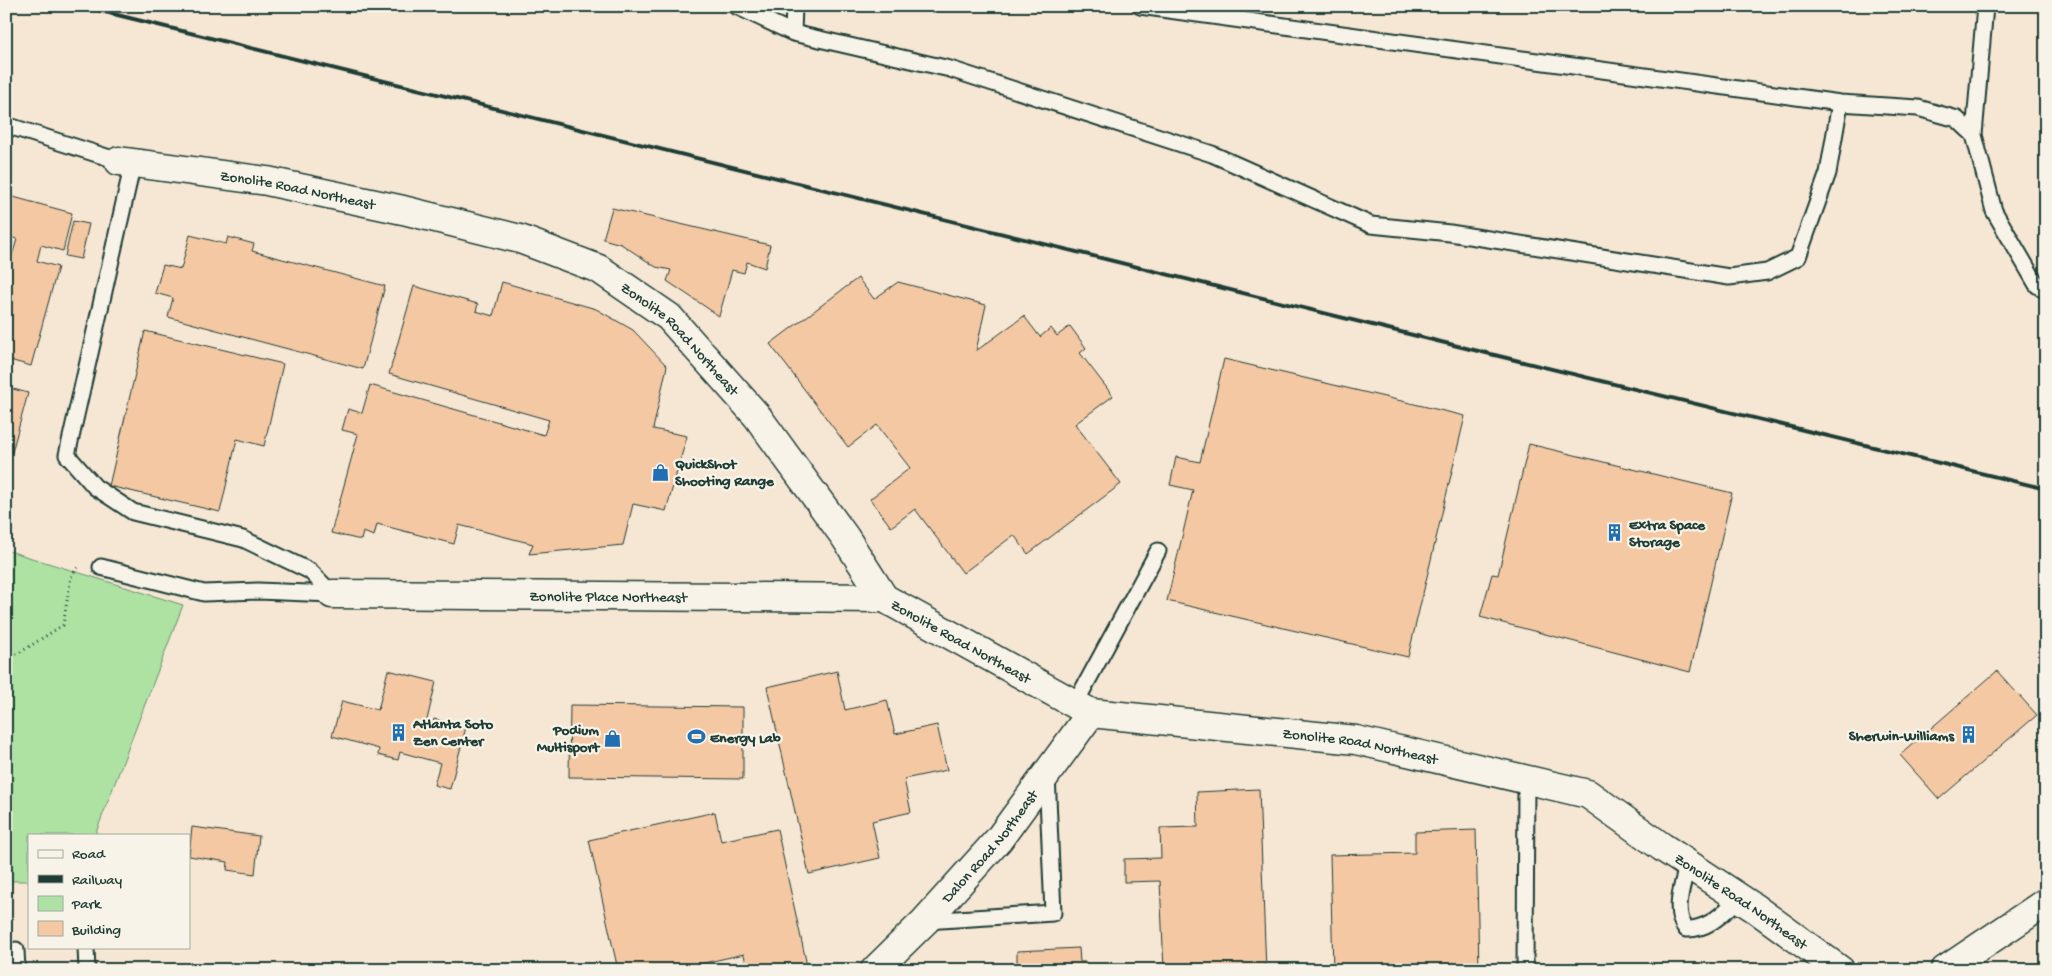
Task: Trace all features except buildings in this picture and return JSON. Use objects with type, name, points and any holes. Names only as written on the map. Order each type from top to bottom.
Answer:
[{"type":"street","name":"Zonolite Road Northeast","points":[[126,162],[268,181],[403,210],[520,240],[599,269],[669,317],[757,416],[845,537],[884,598],[1083,709],[1356,740],[1588,794],[1740,898],[1840,970]]},
{"type":"street","name":"Zonolite Place Northeast","points":[[332,594],[884,598]]},
{"type":"street","name":"Dalon Road Northeast","points":[[875,970],[926,921],[999,839],[1047,773],[1083,709]]},
{"type":"street","points":[[1945,970],[2046,902]]},
{"type":"lane","points":[[736,6],[793,33],[950,69],[1212,154],[1371,225],[1450,233],[1730,277],[1767,272],[1798,257],[1828,173],[1840,103]]},
{"type":"lane","points":[[793,33],[794,6]]},
{"type":"lane","points":[[1140,6],[1840,103],[1918,108],[1957,119],[1974,135]]},
{"type":"lane","points":[[1986,6],[1974,135],[1994,211],[2037,285],[2046,291]]},
{"type":"lane","name":"Zonolite Road Northeast","points":[[6,126],[126,162]]},
{"type":"lane","points":[[126,162],[67,455],[94,487],[133,512],[242,539],[310,571],[332,594]]},
{"type":"lane","points":[[1083,709],[1158,551]]},
{"type":"lane","points":[[101,567],[204,593],[258,591],[332,594]]},
{"type":"lane","points":[[926,921],[1053,913],[1047,773]]},
{"type":"lane","points":[[1525,970],[1526,780]]},
{"type":"lane","points":[[1688,863],[1679,904],[1680,921],[1686,929],[1696,929],[1713,922],[1740,898]]},
{"type":"lane","points":[[86,948],[87,970]]},
{"type":"lane","points":[[16,950],[17,970]]},
{"type":"path","points":[[6,657],[19,653],[63,625],[71,577],[82,562]]},
{"type":"shaded area","points":[[6,6],[75,6],[89,10],[89,6],[2046,6],[2046,970],[6,970],[6,881],[28,881],[28,948],[190,948],[190,834],[95,834],[183,605],[6,550]]},
{"type":"green space","points":[[6,550],[183,605],[95,834],[28,834],[28,881],[6,881]]},
{"type":"railway","points":[[81,6],[1437,341],[2046,489]]},
{"type":"place","name":"QuickShot Shooting Range","points":[[661,472]]},
{"type":"place","name":"Extra Space Storage","points":[[1615,533]]},
{"type":"place","name":"Atlanta Soto Zen Center","points":[[399,732]]},
{"type":"place","name":"Sherwin-Williams","points":[[1968,735]]},
{"type":"place","name":"Energy Lab","points":[[696,737]]},
{"type":"place","name":"Podium Multisport","points":[[613,738]]}]
